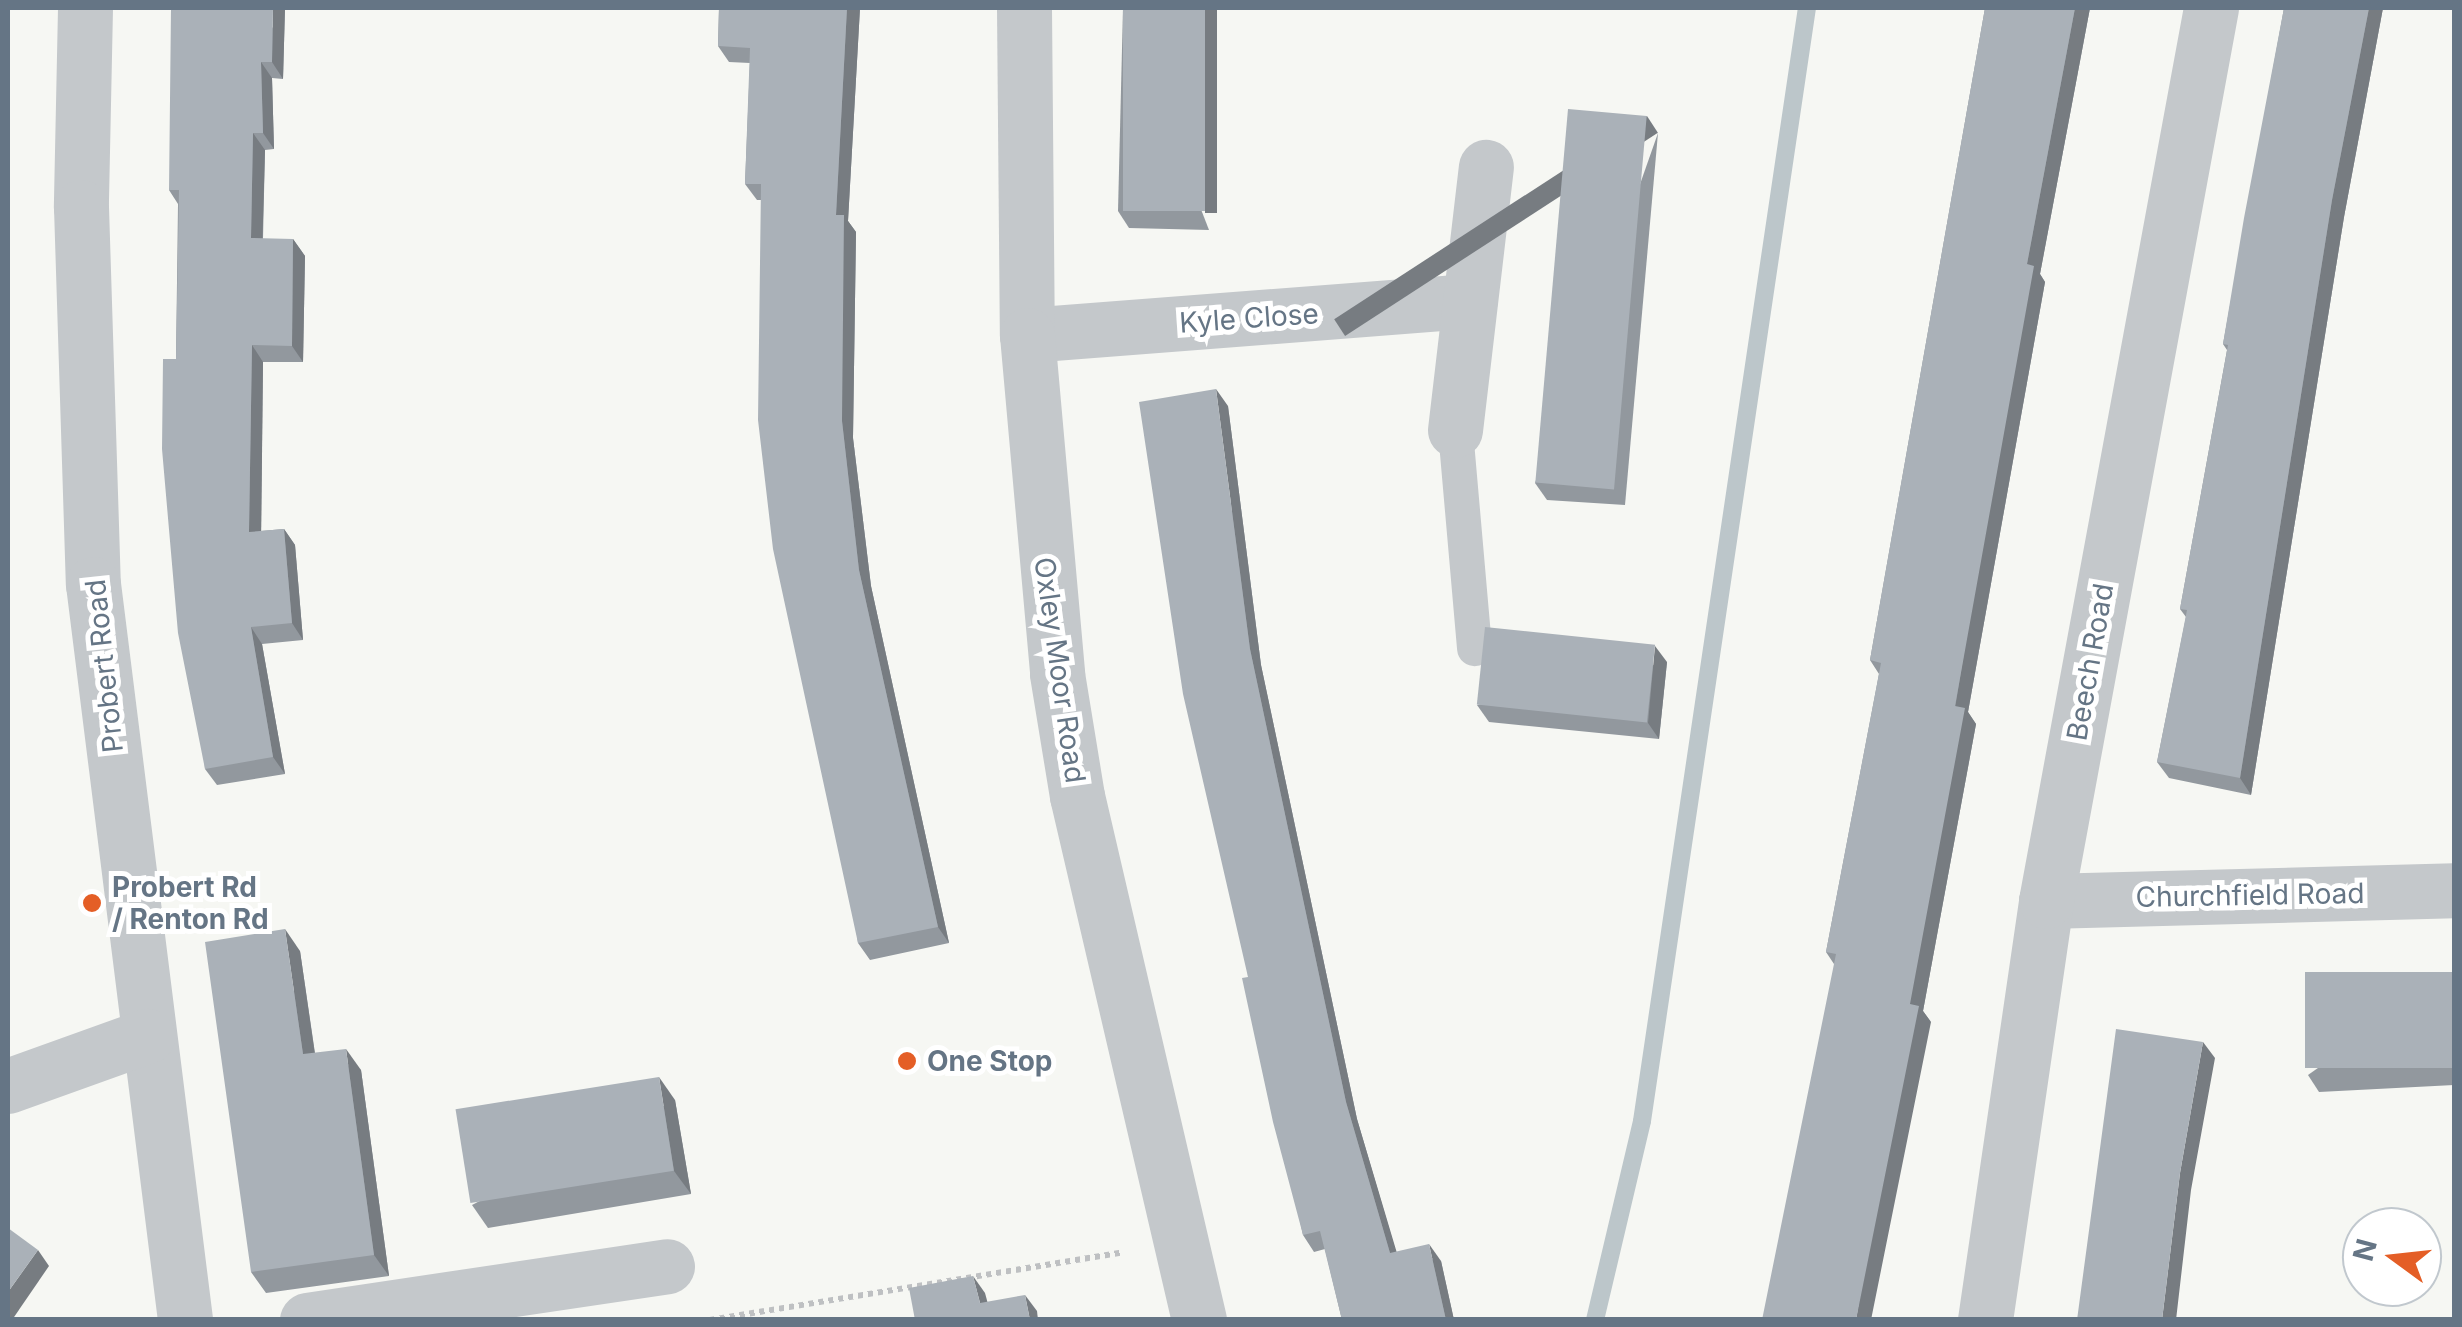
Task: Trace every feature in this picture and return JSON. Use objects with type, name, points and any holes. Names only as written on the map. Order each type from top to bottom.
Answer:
[{"type":"street","name":"Probert Road","points":[[85,8],[81,207],[93,584],[185,1320]]},
{"type":"street","name":"Oxley Moor Road","points":[[1024,8],[1027,335],[1039,505],[1074,779],[1200,1320]]},
{"type":"street","name":"Beech Road","points":[[1985,1320],[2046,901],[2211,8]]},
{"type":"street","points":[[1455,430],[1486,167]]},
{"type":"street","name":"Kyle Close","points":[[1027,335],[1470,302]]},
{"type":"street","name":"Churchfield Road","points":[[2046,901],[2454,890]]},
{"type":"street","points":[[8,1086],[148,1036]]},
{"type":"street","points":[[307,1320],[667,1266]]},
{"type":"lane","points":[[1455,430],[1474,648]]},
{"type":"path","points":[[710,1320],[1181,1242]]},
{"type":"building","points":[[171,8],[273,8],[272,62],[261,62],[263,133],[253,133],[251,238],[293,239],[292,346],[252,345],[249,532],[284,529],[292,623],[251,627],[273,757],[205,769],[178,633],[162,449],[163,359],[176,359],[179,190],[169,190]]},
{"type":"building","points":[[719,8],[847,8],[836,215],[844,215],[842,421],[859,570],[938,927],[858,943],[773,549],[758,420],[761,184],[745,184],[750,48],[718,46]]},
{"type":"building","points":[[1123,8],[1205,8],[1205,211],[1123,211]]},
{"type":"building","points":[[1985,8],[2075,8],[2027,264],[2034,266],[1955,706],[1965,708],[1910,1004],[1919,1006],[1856,1320],[1762,1320],[1836,954],[1826,952],[1881,663],[1870,660]]},
{"type":"building","points":[[2284,8],[2369,8],[2332,200],[2240,778],[2157,762],[2187,610],[2180,609],[2228,345],[2223,344],[2244,218]]},
{"type":"building","points":[[1568,109],[1647,116],[1614,489],[1535,483]]},
{"type":"building","points":[[1216,389],[1250,649],[1346,1102],[1390,1253],[1429,1244],[1446,1320],[1342,1320],[1320,1231],[1303,1235],[1273,1122],[1242,978],[1248,977],[1183,694],[1139,402]]},
{"type":"building","points":[[1485,627],[1655,645],[1647,722],[1477,705]]},
{"type":"building","points":[[285,929],[303,1054],[346,1049],[374,1255],[251,1272],[205,942]]},
{"type":"building","points":[[2305,972],[2454,972],[2454,1068],[2305,1068]]},
{"type":"building","points":[[2116,1029],[2203,1042],[2180,1173],[2162,1320],[2077,1320]]},
{"type":"building","points":[[659,1077],[674,1171],[470,1203],[456,1109]]},
{"type":"building","points":[[8,1228],[38,1250],[8,1292]]},
{"type":"building","points":[[973,1276],[980,1303],[1025,1295],[1030,1320],[915,1320],[909,1288]]},
{"type":"waterway","points":[[1595,1320],[1642,1121],[1807,8]]},
{"type":"place","name":"Probert Rd / Renton Rd","points":[[92,903]]},
{"type":"place","name":"One Stop","points":[[907,1061]]}]
